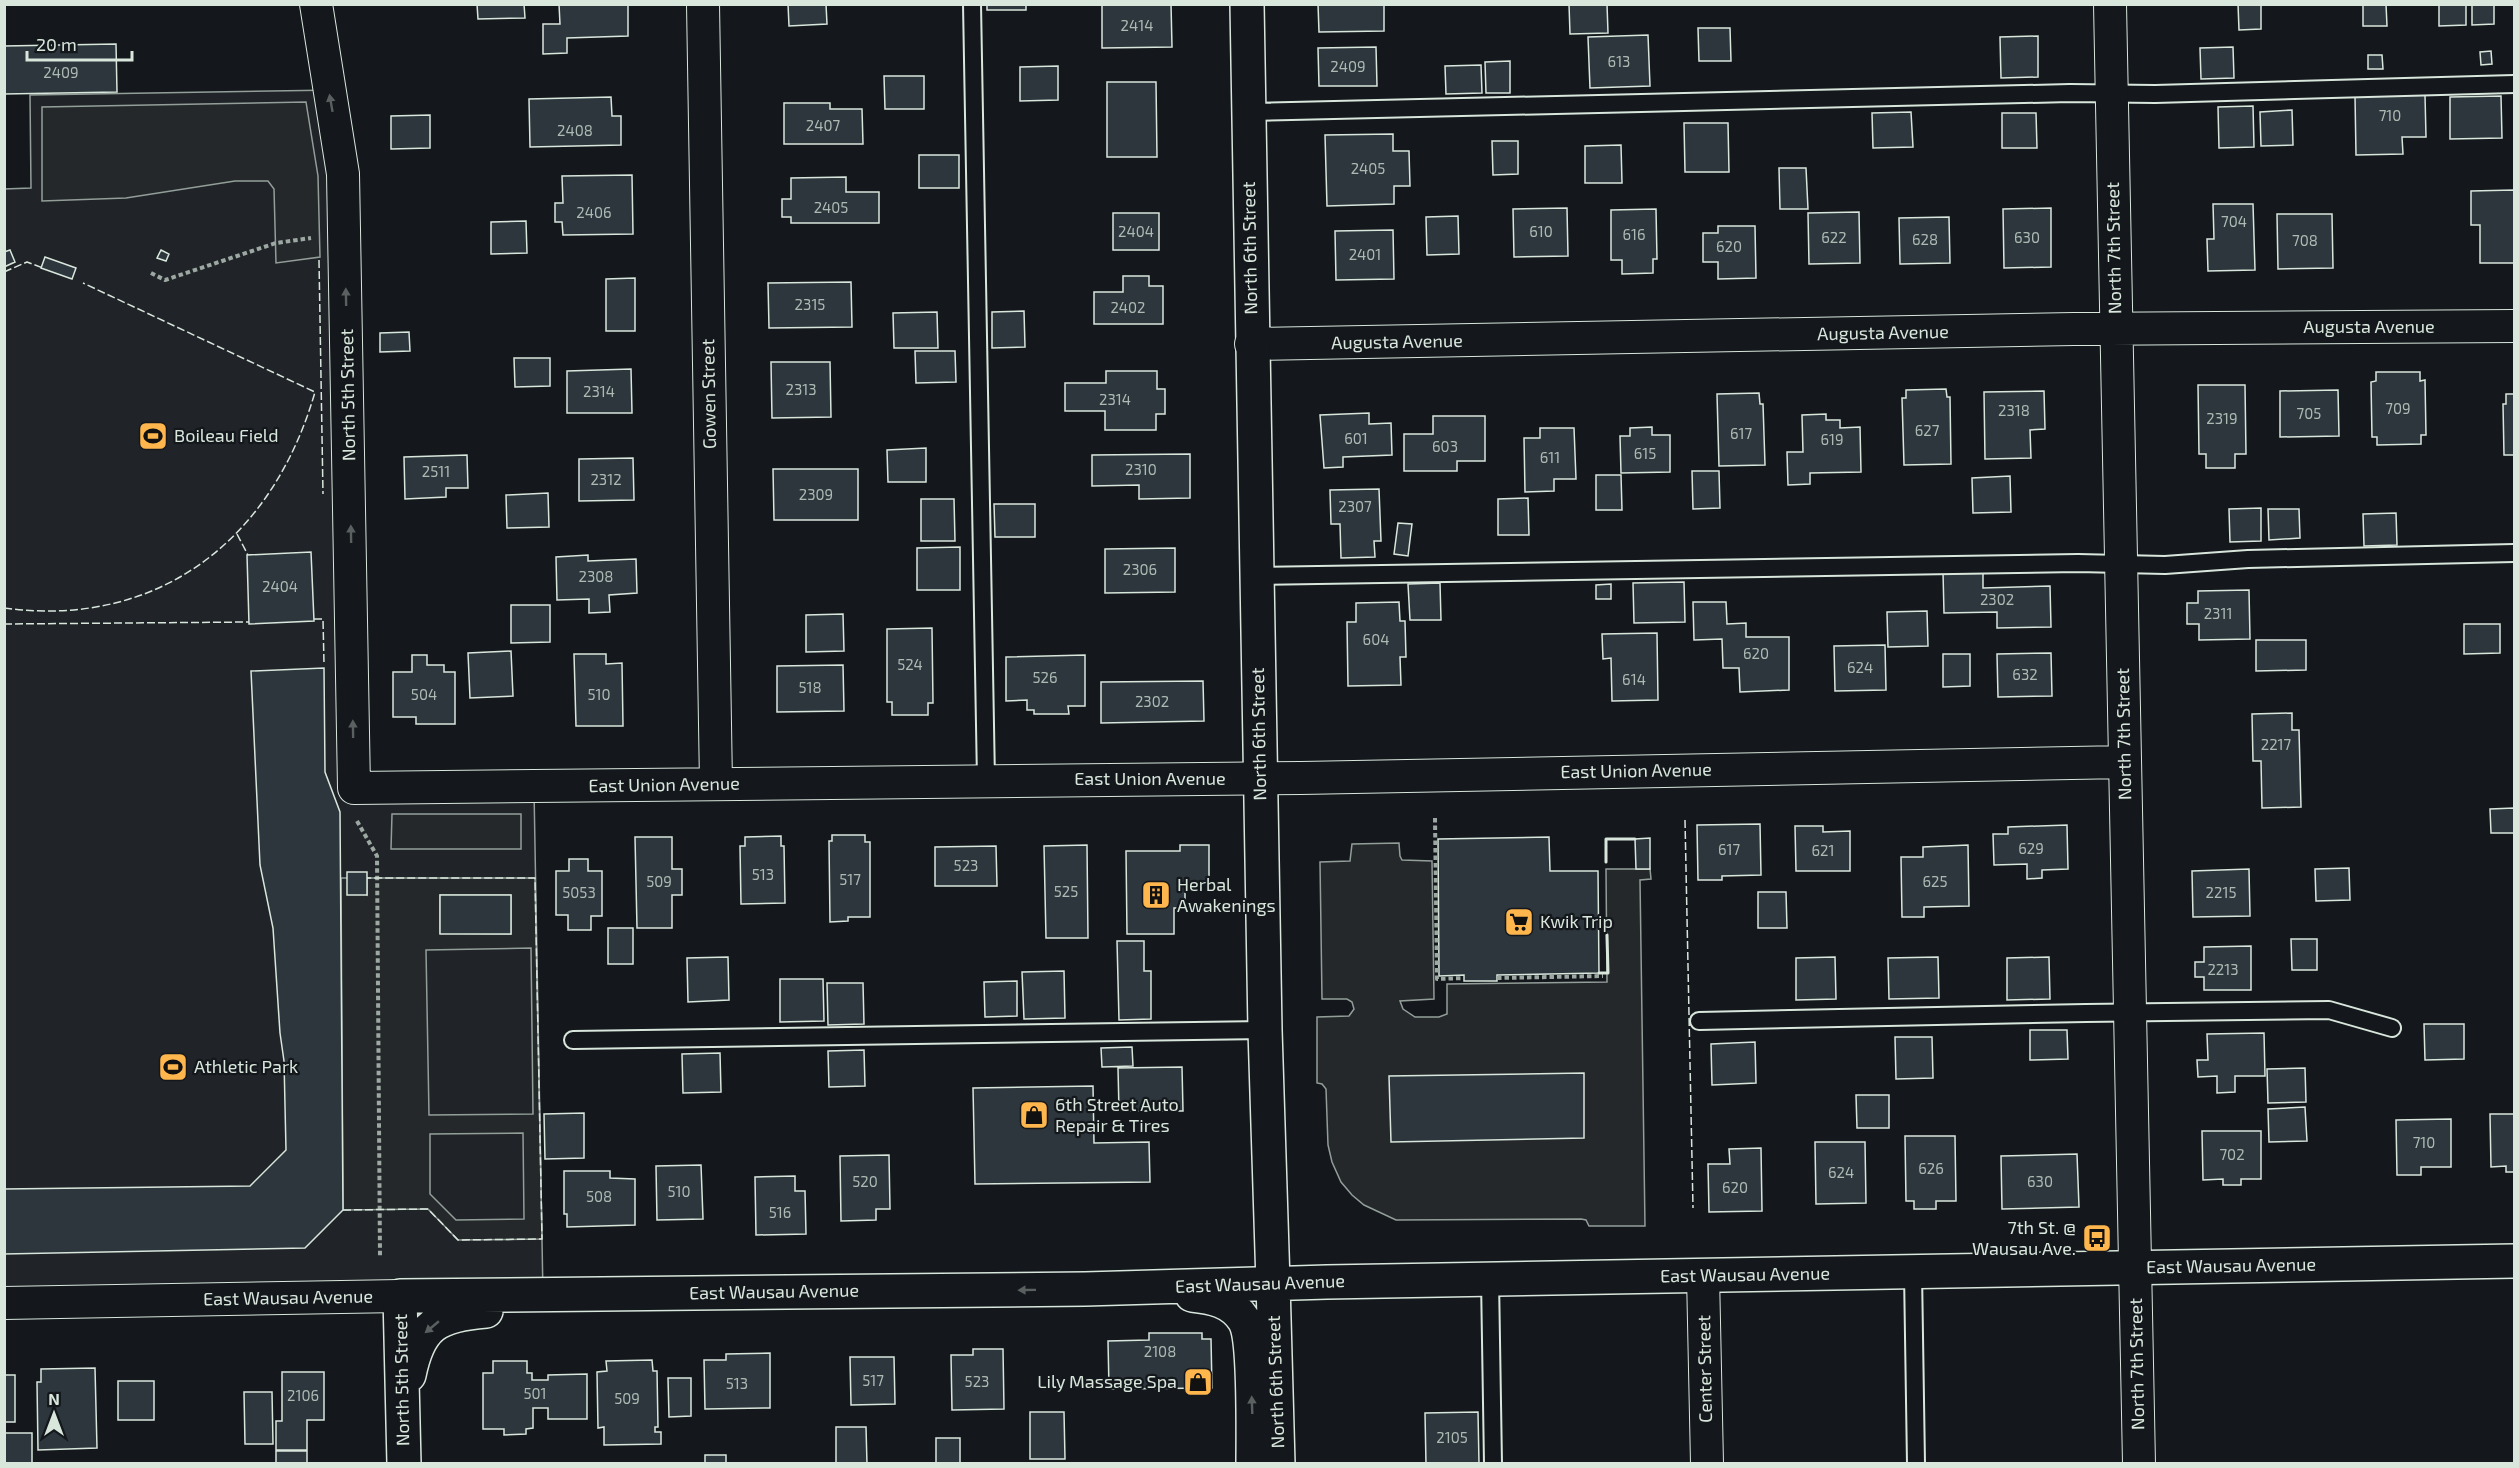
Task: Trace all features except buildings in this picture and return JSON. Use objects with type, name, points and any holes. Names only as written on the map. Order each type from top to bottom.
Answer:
[{"type":"main road","name":"North 6th Street","points":[[1247,4],[1251,344],[1265,1030],[1278,1464]]},
{"type":"main road","name":"East Wausau Avenue","points":[[400,1296],[1085,1289],[1274,1283],[2514,1261]]},
{"type":"main road","points":[[1085,1289],[1161,1292],[1213,1298],[1233,1307],[1239,1313],[1247,1328],[1250,1352],[1253,1464]]},
{"type":"main road","points":[[404,1448],[405,1392],[414,1350],[432,1324],[452,1315],[485,1311],[740,1307],[863,1292]]},
{"type":"main road","name":"North 5th Street","points":[[400,1296],[404,1448]]},
{"type":"street","name":"North 5th Street","points":[[316,4],[343,174],[354,802]]},
{"type":"street","name":"Gowen Street","points":[[703,4],[716,784]]},
{"type":"street","name":"North 7th Street","points":[[2110,4],[2139,1464]]},
{"type":"street","name":"Augusta Avenue","points":[[1251,344],[2115,329],[2514,326]]},
{"type":"street","name":"East Union Avenue","points":[[354,802],[716,784],[1260,778],[2125,762]]},
{"type":"street","name":"Center Street","points":[[1704,1275],[1707,1464]]},
{"type":"street","name":"East Wausau Avenue","points":[[4,1303],[400,1296]]},
{"type":"lane","points":[[972,4],[986,780]]},
{"type":"lane","points":[[1249,111],[2514,84]]},
{"type":"lane","points":[[1256,576],[2121,563],[2165,565],[2248,559],[2514,553]]},
{"type":"lane","points":[[1698,1022],[2329,1010],[2392,1028]]},
{"type":"lane","points":[[573,1040],[1265,1030]]},
{"type":"lane","points":[[1913,1272],[1916,1464]]},
{"type":"lane","points":[[1490,1279],[1493,1464]]},
{"type":"path","points":[[152,273],[165,280],[276,243],[316,237]]},
{"type":"path","points":[[354,802],[377,856],[380,1256]]},
{"type":"path","points":[[1434,818],[1437,979],[1464,978]]},
{"type":"path","points":[[1497,978],[1603,976]]},
{"type":"shaded area","points":[[335,90],[351,792],[534,790],[543,1296],[5,1305],[4,189],[31,188],[30,95]]},
{"type":"shaded area","points":[[306,102],[318,176],[320,257],[276,263],[274,189],[268,181],[235,181],[126,198],[42,201],[42,107]]},
{"type":"shaded area","points":[[392,814],[521,814],[521,849],[391,849]]},
{"type":"shaded area","points":[[1399,843],[1402,860],[1432,861],[1434,999],[1400,1001],[1403,1009],[1415,1017],[1439,1017],[1447,1014],[1447,984],[1607,982],[1606,869],[1650,869],[1651,879],[1640,880],[1645,1226],[1589,1226],[1586,1220],[1581,1219],[1396,1220],[1364,1205],[1341,1182],[1332,1162],[1328,1145],[1326,1089],[1322,1084],[1317,1083],[1317,1017],[1349,1016],[1354,1009],[1352,1002],[1347,999],[1322,999],[1320,862],[1350,861],[1352,844]]},
{"type":"shaded area","points":[[341,878],[347,878],[367,895],[367,878],[535,878],[542,1239],[458,1240],[428,1209],[343,1210]],"holes":[[[440,895],[511,895],[511,934],[440,933]],[[531,948],[533,1114],[429,1115],[426,950]],[[523,1133],[524,1219],[456,1220],[430,1194],[430,1134]]]},
{"type":"fence","points":[[319,260],[323,494]]},
{"type":"fence","points":[[4,272],[27,262],[43,268]]},
{"type":"fence","points":[[4,608],[60,611],[112,604],[160,587],[202,563],[239,530],[271,490],[296,444],[315,392],[83,283]]},
{"type":"fence","points":[[237,534],[248,555]]},
{"type":"fence","points":[[314,619],[323,619],[324,664]]},
{"type":"fence","points":[[4,624],[249,622]]},
{"type":"fence","points":[[1685,820],[1693,1208]]},
{"type":"fence","points":[[343,1210],[428,1209],[458,1240],[542,1239],[535,878],[367,878]]},
{"type":"wall","points":[[1606,862],[1606,839],[1635,839]]},
{"type":"wall","points":[[1599,973],[1608,973],[1607,935]]},
{"type":"place","name":"Boileau Field","points":[[153,436]]},
{"type":"place","name":"Herbal Awakenings","points":[[1156,895]]},
{"type":"place","name":"Kwik Trip","points":[[1519,922]]},
{"type":"place","name":"Athletic Park","points":[[173,1067]]},
{"type":"place","name":"6th Street Auto Repair & Tires","points":[[1034,1115]]},
{"type":"place","name":"7th St. @ Wausau Ave.","points":[[2097,1238]]},
{"type":"place","name":"Lily Massage Spa","points":[[1198,1382]]}]
